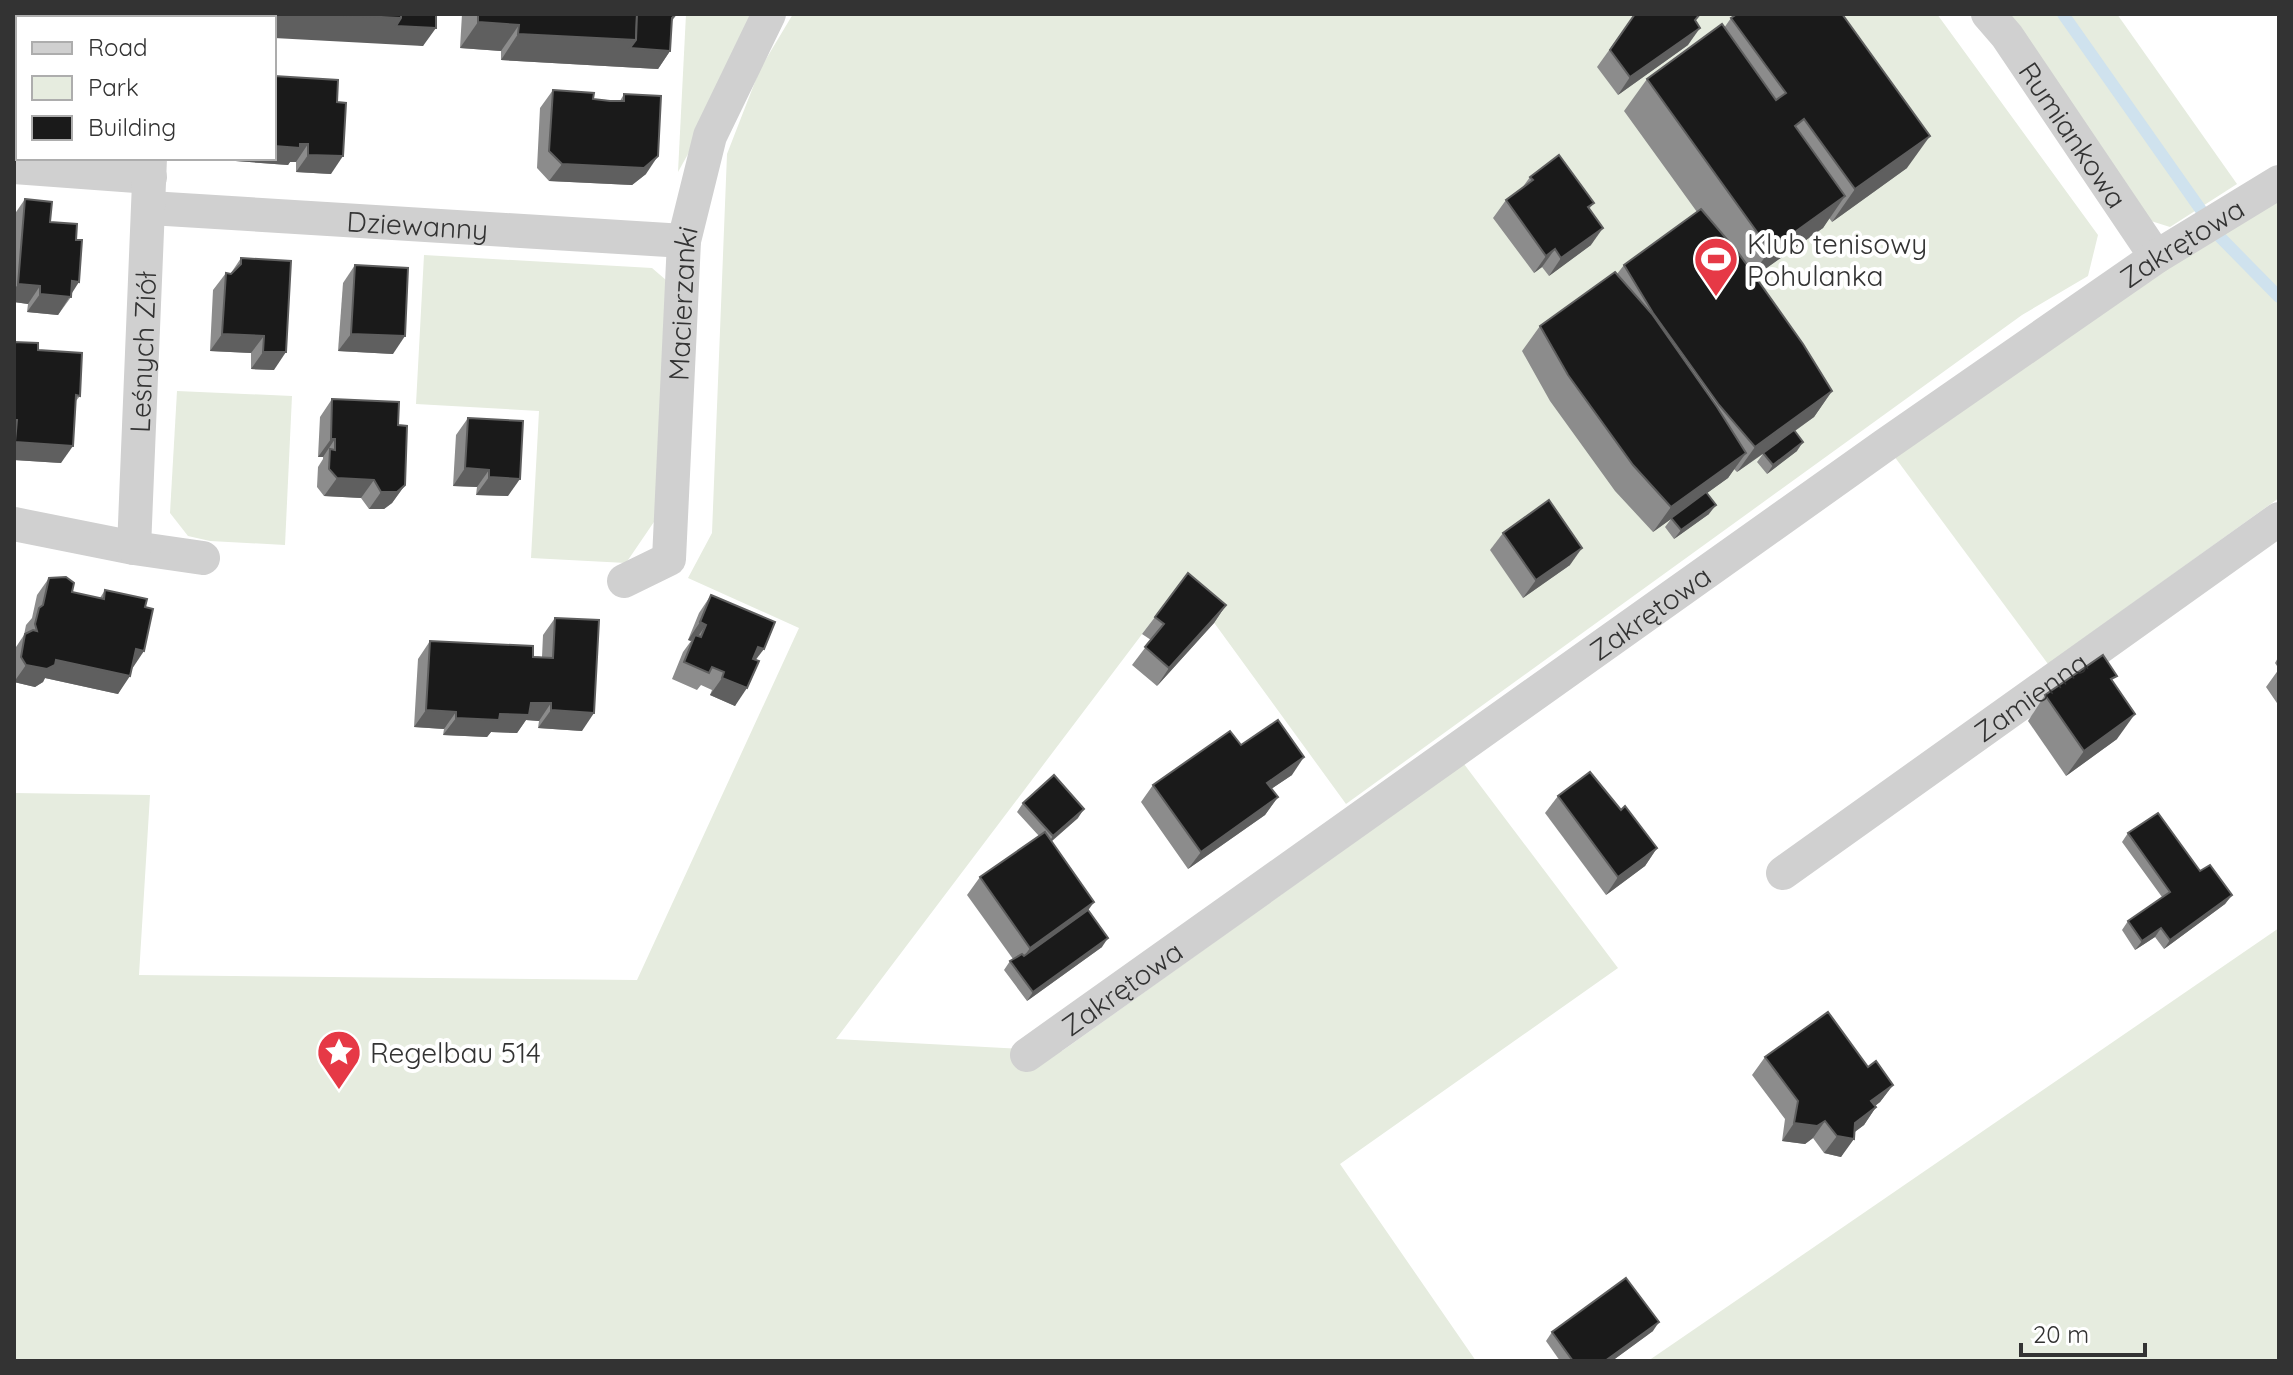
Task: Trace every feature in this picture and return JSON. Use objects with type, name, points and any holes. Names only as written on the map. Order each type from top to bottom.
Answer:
[{"type":"street","name":"Macierzanki","points":[[624,581],[669,559],[684,241],[710,136],[769,14]]},
{"type":"street","name":"Rumiankowa","points":[[1988,14],[2007,36],[2156,257]]},
{"type":"street","name":"Dziewanny","points":[[14,167],[684,241]]},
{"type":"street","name":"Leśnych Ziół","points":[[134,548],[150,181]]},
{"type":"street","name":"Zakrętowa","points":[[1027,1055],[1859,463],[2156,257],[2257,195]]},
{"type":"street","name":"Zamienna","points":[[1783,873],[2279,519]]},
{"type":"street","points":[[14,524],[203,558]]},
{"type":"green space","points":[[686,14],[755,14],[712,111],[678,172]]},
{"type":"green space","points":[[793,14],[1937,14],[2098,235],[2088,276],[2022,315],[1346,804],[1183,580],[836,1039],[1062,1051],[1464,764],[1618,968],[1340,1164],[1476,1361],[14,1361],[14,793],[150,795],[139,975],[637,980],[799,628],[688,578],[712,533],[727,154],[760,69]]},
{"type":"green space","points":[[2004,14],[2117,14],[2237,184],[2170,227],[2151,221]]},
{"type":"green space","points":[[14,17],[16,141],[14,141]]},
{"type":"green space","points":[[2279,198],[2279,498],[2048,664],[1894,456],[2200,246]]},
{"type":"green space","points":[[424,255],[652,268],[673,286],[658,516],[626,563],[531,558],[539,411],[416,404]]},
{"type":"green space","points":[[177,391],[292,396],[285,545],[210,541],[188,536],[170,513]]},
{"type":"green space","points":[[2279,928],[2279,1361],[1648,1361]]},
{"type":"building","points":[[322,14],[401,14],[401,18]]},
{"type":"building","points":[[401,14],[436,14],[436,28],[396,26]]},
{"type":"building","points":[[478,14],[637,14],[636,40],[518,34],[519,25],[478,22]]},
{"type":"building","points":[[637,14],[676,14],[672,18],[670,51],[630,48],[636,40]]},
{"type":"building","points":[[1635,14],[1700,14],[1695,20],[1700,28],[1630,77],[1610,50]]},
{"type":"building","points":[[1737,14],[1842,14],[1930,136],[1855,189],[1804,119],[1795,126],[1845,196],[1770,250],[1647,79],[1722,24],[1776,100],[1786,93],[1731,18]]},
{"type":"building","points":[[276,76],[338,80],[337,102],[346,103],[343,156],[308,155],[308,144],[300,144],[300,148],[276,146]]},
{"type":"building","points":[[553,90],[594,93],[593,99],[610,101],[624,101],[624,94],[661,96],[658,156],[644,168],[562,164],[549,151]]},
{"type":"building","points":[[1559,155],[1594,203],[1588,207],[1603,228],[1561,258],[1555,249],[1546,256],[1506,200]]},
{"type":"building","points":[[25,199],[52,202],[50,222],[77,224],[76,240],[82,240],[79,282],[72,281],[71,297],[40,294],[40,286],[18,284]]},
{"type":"building","points":[[1701,209],[1737,251],[1832,391],[1755,447],[1719,405],[1653,313],[1624,265]]},
{"type":"building","points":[[241,258],[291,261],[286,352],[263,352],[264,336],[222,334],[226,273],[231,274],[241,264]]},
{"type":"building","points":[[355,265],[408,268],[405,336],[351,334]]},
{"type":"building","points":[[1615,272],[1652,314],[1746,453],[1671,507],[1633,465],[1568,375],[1540,326]]},
{"type":"building","points":[[14,342],[38,343],[38,350],[82,353],[73,446],[15,442]]},
{"type":"building","points":[[332,399],[399,402],[398,425],[407,426],[405,485],[397,492],[381,492],[374,480],[337,478],[329,469],[330,449],[335,450],[335,439],[331,439]]},
{"type":"building","points":[[468,418],[523,421],[520,479],[489,477],[489,470],[465,468]]},
{"type":"building","points":[[1794,430],[1803,442],[1773,465],[1763,453]]},
{"type":"building","points":[[1706,492],[1716,505],[1681,530],[1671,518]]},
{"type":"building","points":[[1549,500],[1582,548],[1536,580],[1503,533]]},
{"type":"building","points":[[1188,573],[1226,605],[1169,668],[1145,647],[1164,624],[1155,617]]},
{"type":"building","points":[[66,577],[74,583],[72,592],[104,599],[105,590],[147,599],[145,607],[153,609],[144,651],[136,649],[130,676],[56,660],[55,665],[47,669],[26,665],[21,657],[25,634],[37,631],[35,624],[49,578]]},
{"type":"building","points":[[711,595],[775,622],[764,649],[758,647],[753,659],[759,661],[747,688],[722,678],[724,672],[712,667],[709,673],[684,662],[695,635],[701,637],[706,625],[700,622]]},
{"type":"building","points":[[555,618],[599,620],[594,713],[551,710],[551,703],[531,703],[529,715],[500,714],[499,720],[456,718],[456,712],[426,710],[430,641],[533,646],[533,657],[553,658]]},
{"type":"building","points":[[2103,655],[2117,676],[2111,679],[2135,714],[2084,751],[2045,695]]},
{"type":"building","points":[[1278,720],[1304,757],[1267,783],[1278,797],[1201,852],[1153,785],[1230,731],[1241,745]]},
{"type":"building","points":[[1590,772],[1621,810],[1625,806],[1657,848],[1618,877],[1558,796]]},
{"type":"building","points":[[1054,775],[1084,809],[1053,836],[1023,803]]},
{"type":"building","points":[[2158,813],[2200,871],[2210,865],[2232,895],[2170,940],[2161,928],[2142,941],[2128,921],[2170,892],[2128,833]]},
{"type":"building","points":[[1045,832],[1094,902],[1030,948],[980,877]]},
{"type":"building","points":[[1088,910],[1108,938],[1033,992],[1010,961],[1022,954],[1024,956]]},
{"type":"building","points":[[1828,1012],[1868,1067],[1876,1061],[1893,1085],[1871,1101],[1876,1107],[1855,1123],[1854,1139],[1837,1136],[1825,1121],[1817,1126],[1794,1123],[1798,1101],[1765,1057]]},
{"type":"building","points":[[1626,1278],[1659,1322],[1605,1361],[1573,1361],[1552,1332]]},
{"type":"waterway","points":[[2063,14],[2201,210]]},
{"type":"waterway","points":[[2219,236],[2279,297]]},
{"type":"place","name":"Klub tenisowy Pohulanka","points":[[1716,298]]},
{"type":"place","name":"Regelbau 514","points":[[339,1091]]}]
